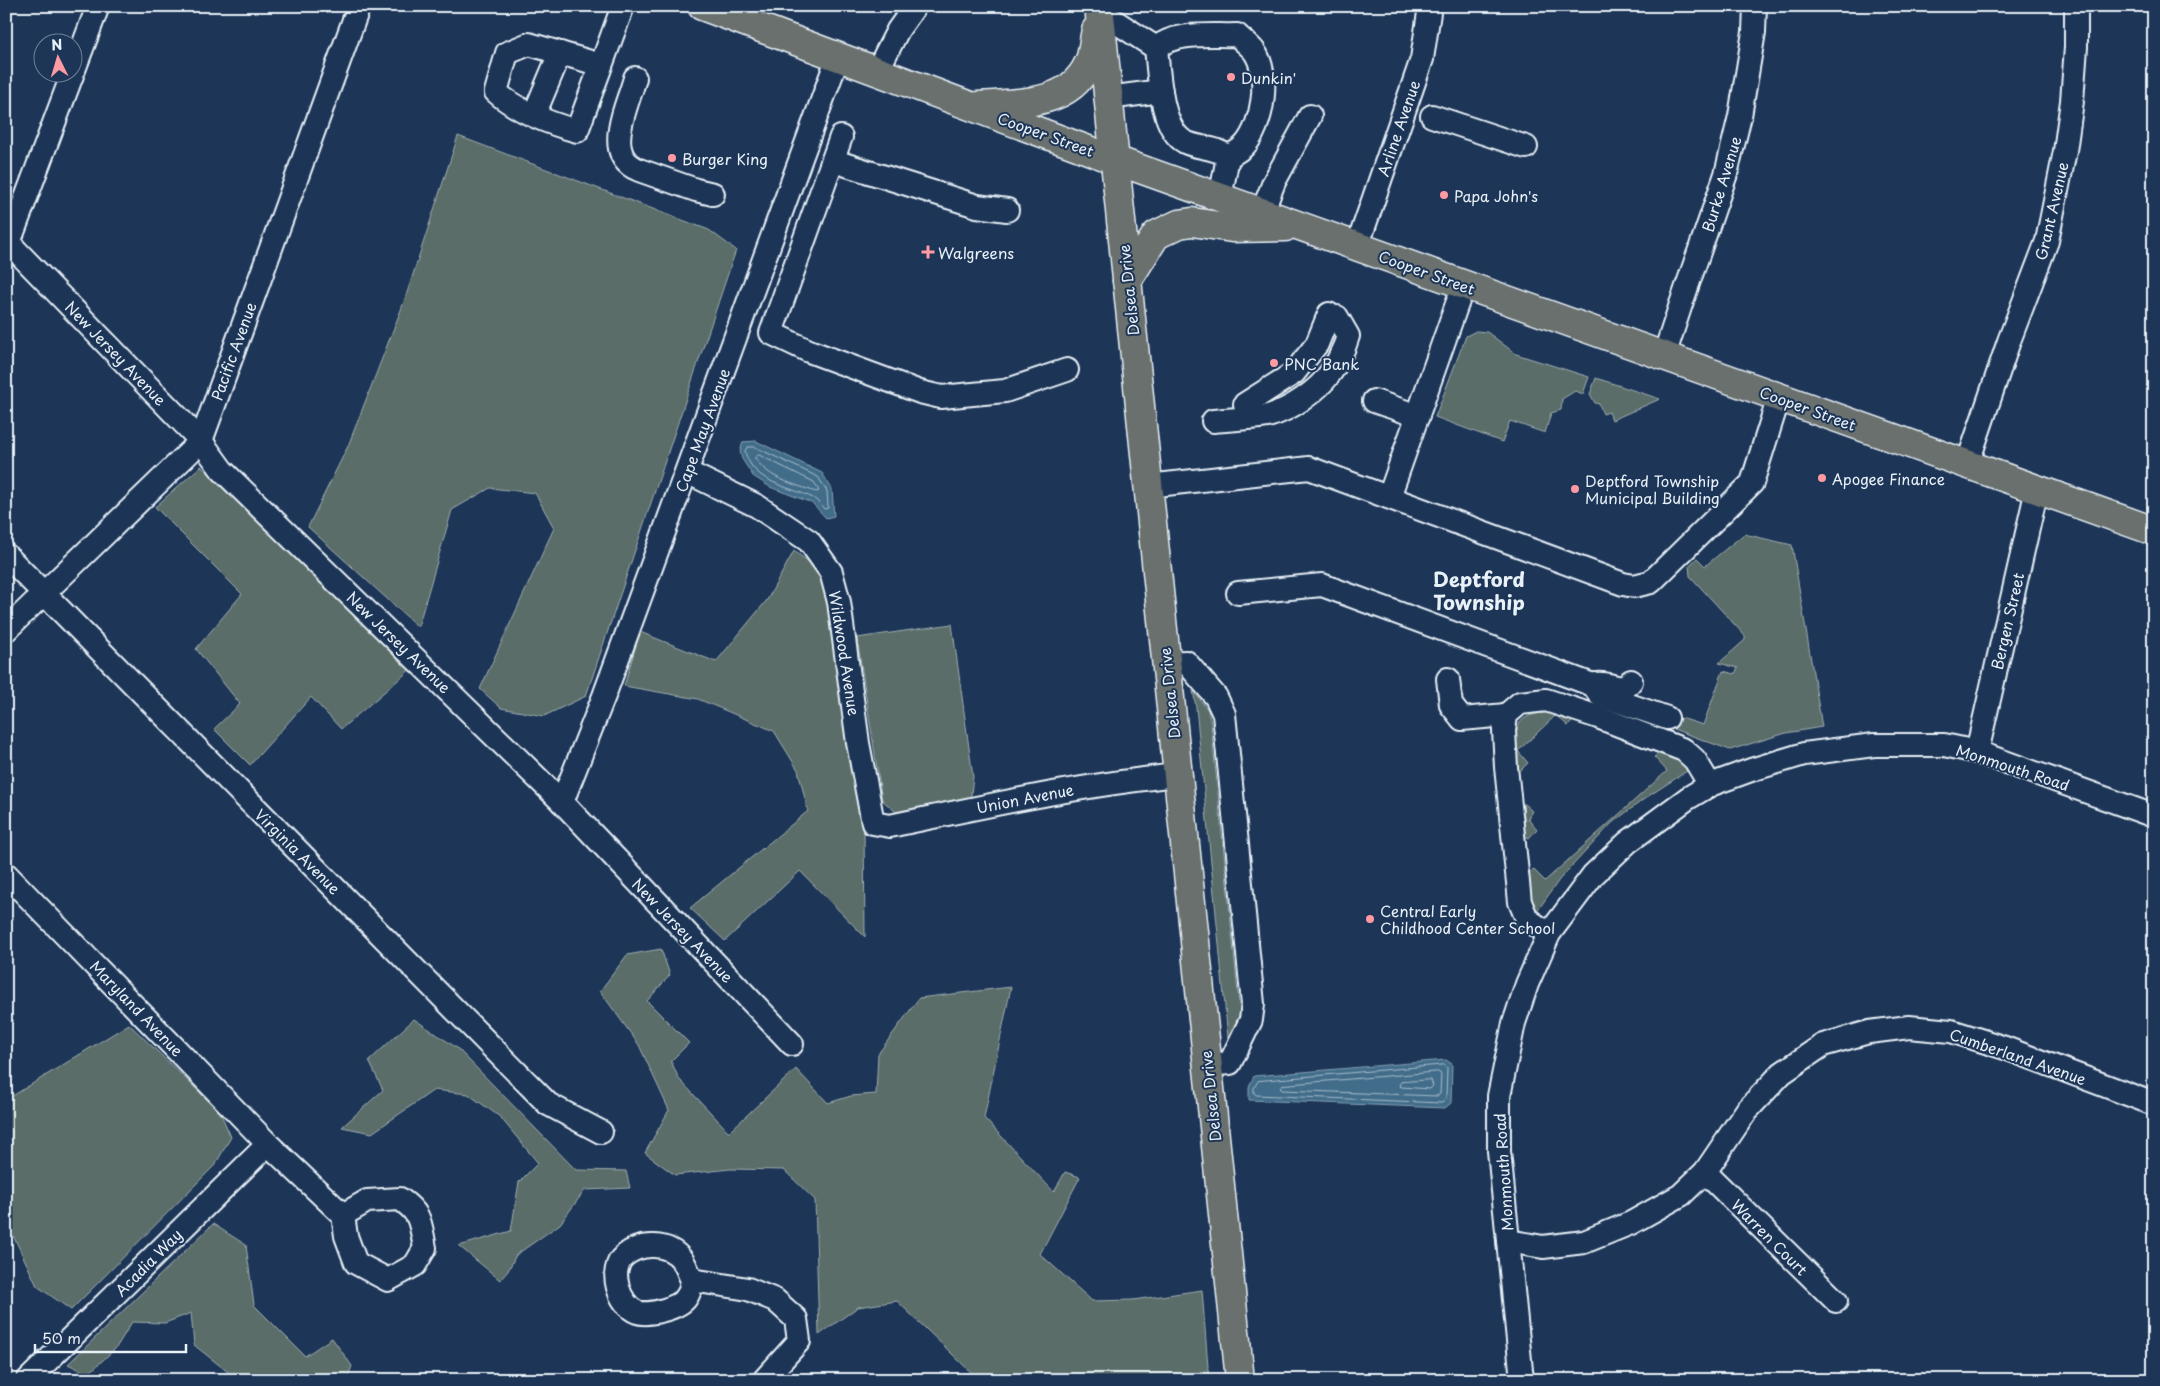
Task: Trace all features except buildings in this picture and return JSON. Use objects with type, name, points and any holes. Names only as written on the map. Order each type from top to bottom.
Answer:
[{"type":"main road","name":"Cooper Street","points":[[702,6],[1114,160],[2154,531]]},
{"type":"main road","name":"Delsea Drive","points":[[1099,9],[1206,1066],[1240,1380]]},
{"type":"main road","points":[[972,107],[1041,101],[1063,93],[1078,79],[1090,58],[1099,9]]},
{"type":"main road","points":[[1127,281],[1156,236],[1179,224],[1192,222],[1232,228],[1303,227]]},
{"type":"street","points":[[8,242],[98,6]]},
{"type":"street","name":"Pacific Avenue","points":[[6,630],[201,441],[359,6]]},
{"type":"street","points":[[601,66],[529,44],[508,53],[496,92],[508,103],[554,125],[577,130],[601,66],[623,6]]},
{"type":"street","points":[[877,71],[898,30],[915,6]]},
{"type":"street","name":"Arline Avenue","points":[[1357,247],[1422,59],[1430,6]]},
{"type":"street","name":"Burke Avenue","points":[[1664,356],[1680,304],[1726,174],[1740,116],[1754,32],[1755,6]]},
{"type":"street","name":"Grant Avenue","points":[[1967,465],[2009,341],[2046,242],[2065,151],[2072,101],[2076,47],[2076,6]]},
{"type":"street","points":[[1099,9],[1156,48],[1164,109],[1172,127],[1184,141],[1221,151],[1228,157],[1228,165],[1220,198]]},
{"type":"street","points":[[1156,48],[1165,40],[1182,37],[1237,35],[1254,51],[1261,65],[1264,86],[1254,131],[1244,146],[1228,157]]},
{"type":"street","points":[[534,115],[560,53]]},
{"type":"street","name":"Cape May Avenue","points":[[562,802],[604,696],[687,472],[838,57]]},
{"type":"street","points":[[635,78],[618,136],[620,153],[624,160],[631,167],[638,170],[713,194]]},
{"type":"street","points":[[1108,98],[1161,90]]},
{"type":"street","points":[[1262,213],[1274,182],[1310,116]]},
{"type":"street","points":[[1432,116],[1526,147]]},
{"type":"street","points":[[842,138],[771,334],[809,352],[920,392],[941,397],[1005,391],[1067,370]]},
{"type":"street","points":[[834,161],[977,206],[1007,210]]},
{"type":"street","name":"New Jersey Avenue","points":[[8,242],[201,441],[222,470],[562,802],[792,1044]]},
{"type":"street","points":[[1389,497],[1464,284]]},
{"type":"street","points":[[1245,404],[1274,400],[1307,376],[1321,360],[1331,341],[1337,317],[1348,336],[1343,351],[1331,373],[1294,405],[1269,416],[1212,414],[1245,404],[1294,373],[1317,344],[1329,314]]},
{"type":"street","points":[[1148,486],[1309,468],[1622,584],[1643,585],[1651,582],[1752,484],[1780,398]]},
{"type":"street","points":[[1374,400],[1418,416]]},
{"type":"street","name":"Wildwood Avenue","points":[[687,472],[757,506],[809,541],[831,572],[839,602],[858,743],[873,823]]},
{"type":"street","name":"Bergen Street","points":[[1978,752],[2037,489]]},
{"type":"street","name":"Virginia Avenue","points":[[6,555],[548,1104],[601,1132]]},
{"type":"street","points":[[1238,593],[1322,585],[1592,685],[1600,695],[1667,718]]},
{"type":"street","points":[[1166,663],[1186,662],[1216,697],[1224,714],[1252,994],[1251,1020],[1230,1063],[1206,1066]]},
{"type":"street","points":[[1448,679],[1451,705],[1462,719],[1506,716],[1520,703],[1546,700],[1598,717],[1684,750],[1695,760],[1710,785]]},
{"type":"street","points":[[1592,685],[1602,683],[1623,688],[1631,680]]},
{"type":"street","points":[[1506,716],[1504,740],[1520,902],[1527,919],[1549,934]]},
{"type":"street","name":"Monmouth Road","points":[[1522,1380],[1499,1151],[1498,1096],[1514,1023],[1527,984],[1549,934],[1593,875],[1628,842],[1710,785],[1804,754],[1874,745],[1944,745],[1978,752],[2154,816]]},
{"type":"street","name":"Union Avenue","points":[[873,823],[890,826],[1048,792],[1116,781],[1178,775]]},
{"type":"street","name":"Maryland Avenue","points":[[6,874],[268,1144],[343,1215]]},
{"type":"street","name":"Cumberland Avenue","points":[[1508,1241],[1543,1247],[1584,1242],[1631,1223],[1681,1195],[1705,1172],[1747,1110],[1782,1073],[1823,1045],[1869,1032],[1909,1027],[1951,1031],[2005,1048],[2154,1104]]},
{"type":"street","name":"Acadia Way","points":[[38,1376],[268,1144]]},
{"type":"street","name":"Warren Court","points":[[1705,1172],[1836,1301]]},
{"type":"street","points":[[692,1280],[748,1289],[775,1300],[796,1319],[799,1341],[764,1380]]},
{"type":"shaded area","points":[[458,136],[709,230],[736,250],[586,696],[544,716],[501,708],[480,689],[554,528],[535,493],[490,488],[452,510],[418,627],[308,527],[348,446],[404,302]]},
{"type":"shaded area","points":[[1476,331],[1487,332],[1516,354],[1589,377],[1583,394],[1575,391],[1562,399],[1561,410],[1551,413],[1545,433],[1510,421],[1502,442],[1435,417],[1466,336]]},
{"type":"shaded area","points":[[1596,378],[1660,399],[1612,420],[1609,412],[1603,414],[1599,404],[1595,403],[1590,394]]},
{"type":"shaded area","points":[[201,466],[412,668],[341,729],[311,697],[250,765],[214,729],[240,704],[196,649],[242,594],[155,507]]},
{"type":"shaded area","points":[[1744,534],[1792,545],[1822,727],[1786,733],[1730,750],[1668,727],[1681,718],[1703,725],[1723,671],[1735,674],[1738,668],[1719,663],[1745,640],[1745,636],[1690,576],[1689,566],[1697,558],[1705,566]]},
{"type":"shaded area","points":[[794,551],[816,567],[829,603],[848,712],[864,831],[865,937],[800,871],[725,941],[690,908],[808,811],[798,770],[774,731],[698,699],[624,686],[640,632],[716,662],[767,600]]},
{"type":"shaded area","points":[[952,624],[973,777],[970,803],[902,817],[882,800],[857,638]]},
{"type":"shaded area","points":[[1193,691],[1208,710],[1211,724],[1240,1013],[1234,1030],[1228,1038],[1196,707]]},
{"type":"shaded area","points":[[1556,712],[1575,719],[1568,726],[1556,715],[1518,751],[1528,763],[1520,771],[1518,769],[1516,744],[1518,726],[1522,720],[1530,716]]},
{"type":"shaded area","points":[[1660,753],[1682,761],[1687,771],[1612,823],[1559,880],[1538,910],[1531,898],[1529,873],[1533,869],[1545,881],[1667,771],[1654,757]]},
{"type":"shaded area","points":[[1523,803],[1532,811],[1528,818],[1537,829],[1529,838],[1525,836]]},
{"type":"shaded area","points":[[661,949],[670,975],[647,1001],[689,1043],[671,1061],[679,1079],[729,1132],[796,1069],[828,1103],[851,1096],[876,1094],[878,1054],[919,998],[1011,987],[984,1118],[1054,1192],[1065,1172],[1080,1177],[1040,1254],[1092,1301],[1133,1300],[1202,1290],[1209,1380],[979,1380],[897,1301],[858,1307],[819,1335],[815,1200],[784,1170],[730,1169],[675,1175],[645,1153],[669,1110],[639,1045],[600,991],[627,955]]},
{"type":"shaded area","points":[[414,1019],[457,1048],[576,1170],[626,1171],[630,1188],[585,1190],[560,1224],[516,1255],[508,1271],[500,1280],[459,1246],[511,1231],[519,1182],[538,1163],[500,1117],[468,1094],[434,1090],[372,1133],[342,1127],[383,1090],[369,1061]]},
{"type":"shaded area","points":[[129,1024],[220,1112],[231,1137],[215,1165],[71,1310],[37,1286],[6,1220],[6,1100]]},
{"type":"shaded area","points":[[213,1224],[246,1245],[254,1305],[305,1356],[332,1338],[352,1366],[347,1380],[238,1380],[194,1345],[191,1313],[165,1323],[132,1322],[116,1348],[88,1374],[68,1364]]},
{"type":"water","points":[[756,441],[822,473],[832,489],[834,516],[826,518],[812,503],[770,487],[753,476],[742,459],[740,451],[743,442]]},
{"type":"water","points":[[1446,1060],[1452,1064],[1451,1103],[1445,1108],[1249,1100],[1249,1087],[1254,1076]]},
{"type":"place","name":"Dunkin'","points":[[1231,77]]},
{"type":"place","name":"Burger King","points":[[672,158]]},
{"type":"place","name":"Papa John's","points":[[1444,195]]},
{"type":"place","name":"Walgreens","points":[[928,252]]},
{"type":"place","name":"PNC Bank","points":[[1274,363]]},
{"type":"place","name":"Apogee Finance","points":[[1822,478]]},
{"type":"place","name":"Deptford Township Municipal Building","points":[[1575,489]]},
{"type":"place","name":"Central Early Childhood Center School","points":[[1370,919]]},
{"type":"district","name":"Deptford Township","points":[[1479,590]]}]
